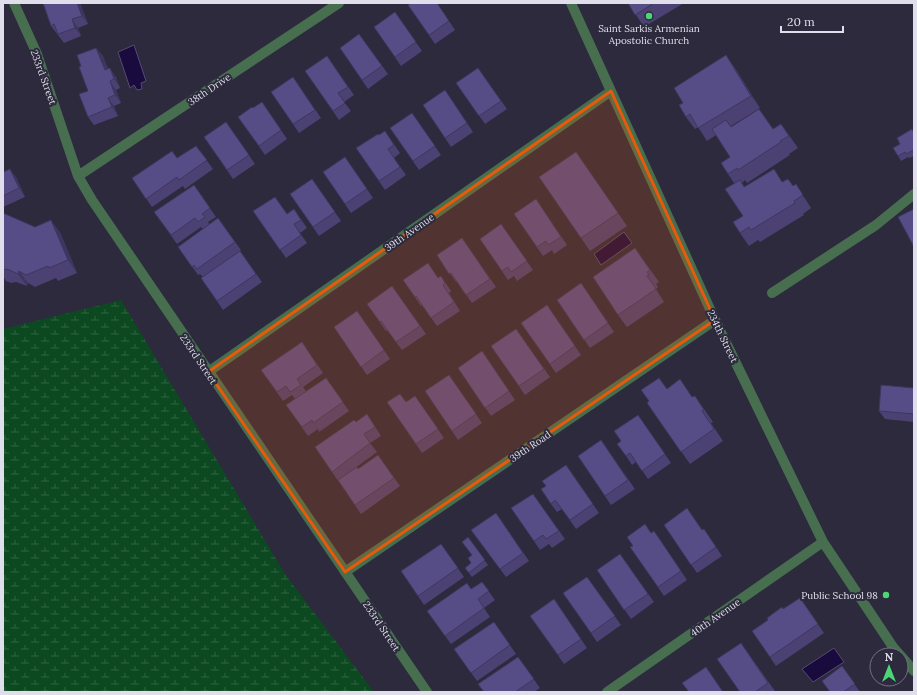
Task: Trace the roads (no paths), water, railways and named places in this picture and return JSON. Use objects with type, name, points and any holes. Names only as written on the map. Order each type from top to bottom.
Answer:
[{"type":"street","name":"233rd Street","points":[[14,3],[37,54],[78,176],[92,200],[427,692]]},
{"type":"street","name":"38th Drive","points":[[78,176],[339,3]]},
{"type":"street","name":"234th Street","points":[[571,3],[715,320],[823,542],[893,647]]},
{"type":"street","name":"39th Avenue","points":[[208,372],[611,91]]},
{"type":"street","points":[[772,293],[876,224],[914,194]]},
{"type":"street","name":"39th Road","points":[[345,572],[715,320]]},
{"type":"street","name":"40th Avenue","points":[[607,692],[823,542]]},
{"type":"place","name":"Saint Sarkis Armenian Apostolic Church","points":[[649,16]]},
{"type":"place","name":"Public School 98","points":[[886,595]]}]
